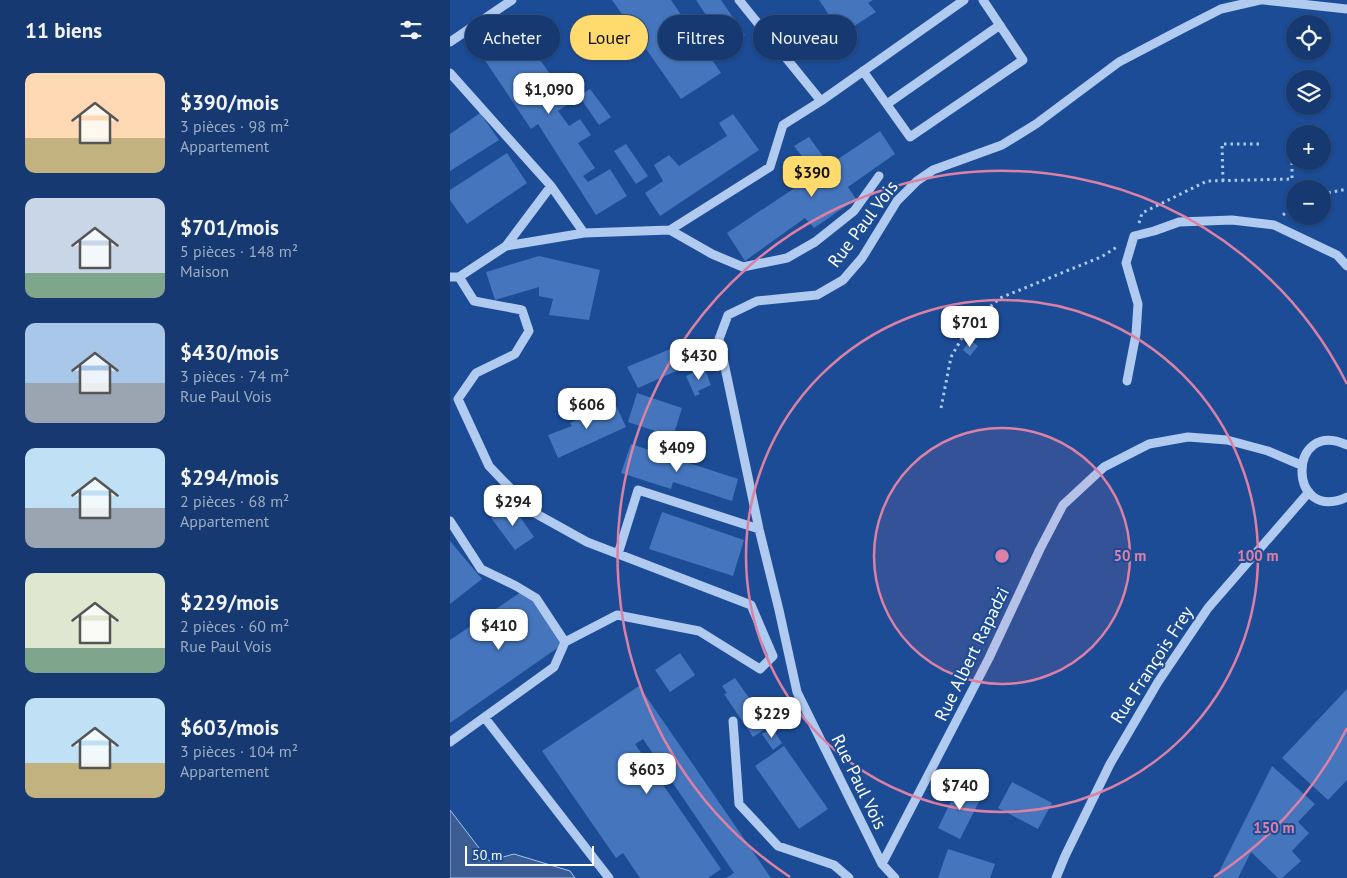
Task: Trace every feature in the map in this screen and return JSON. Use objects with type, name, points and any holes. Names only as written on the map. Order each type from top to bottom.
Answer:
[{"type":"street","points":[[450,42],[512,0]]},
{"type":"street","points":[[739,0],[821,101]]},
{"type":"street","points":[[450,742],[554,667],[565,642],[617,615],[699,631],[760,669],[773,656],[750,605],[587,542],[532,512],[490,466],[458,398],[476,373],[515,354],[529,331],[522,310],[474,301],[455,277],[506,246],[584,233],[670,230],[770,167],[783,125],[821,101],[964,0]]},
{"type":"street","points":[[863,71],[910,137],[1023,60],[983,0]]},
{"type":"street","name":"Rue Paul Vois","points":[[895,878],[882,864],[796,692],[719,339],[728,315],[757,302],[817,296],[843,280],[862,258],[897,201],[917,180],[933,170],[1002,145],[1036,124],[1119,62],[1178,31],[1221,9],[1260,0]]},
{"type":"street","points":[[1264,0],[1347,9]]},
{"type":"street","points":[[887,104],[1000,25]]},
{"type":"street","points":[[450,73],[551,186],[584,233]]},
{"type":"street","points":[[670,230],[712,254],[743,267],[787,258],[815,242],[854,211],[879,176]]},
{"type":"street","points":[[506,246],[551,186]]},
{"type":"street","points":[[1127,381],[1136,334],[1138,304],[1126,263],[1134,236],[1179,222],[1232,220],[1274,224],[1337,255],[1347,266]]},
{"type":"street","name":"Rue Albert Rapadzi","points":[[882,864],[989,658],[1040,549],[1063,505],[1104,467],[1149,444],[1188,437],[1227,440],[1268,451],[1301,465]]},
{"type":"street","points":[[1347,446],[1334,441],[1320,443],[1311,448],[1301,465],[1303,484],[1317,498],[1337,501],[1347,497]]},
{"type":"street","points":[[618,554],[638,490],[759,529]]},
{"type":"street","name":"Rue François Frey","points":[[1056,878],[1110,764],[1158,682],[1208,608],[1309,492]]},
{"type":"street","points":[[450,521],[481,569],[536,598],[565,642]]},
{"type":"street","points":[[485,718],[609,878]]},
{"type":"street","points":[[733,721],[739,804],[778,846],[834,865],[849,878]]},
{"type":"path","points":[[1223,181],[1222,144],[1260,144]]},
{"type":"path","points":[[940,408],[951,357],[969,326],[1000,298],[1101,258],[1134,236],[1142,213],[1207,181],[1292,179],[1292,170]]},
{"type":"path","points":[[1331,193],[1347,190]]},
{"type":"water","points":[[450,810],[489,861],[514,854],[570,871],[575,878],[450,878]]},
{"type":"building","points":[[612,0],[671,0],[681,15],[658,15],[658,60],[712,60],[721,73],[681,99],[648,52],[648,15],[622,15]]},
{"type":"building","points":[[696,0],[721,0],[731,15],[706,15]]},
{"type":"building","points":[[819,0],[873,0],[868,3],[876,12],[857,24],[857,15],[829,15]]},
{"type":"building","points":[[485,60],[540,60],[570,103],[558,111],[569,126],[580,119],[591,135],[578,143],[595,168],[583,176],[588,182],[610,169],[627,196],[596,215],[538,124],[531,129]]},
{"type":"building","points":[[590,89],[611,117],[599,125],[579,96]]},
{"type":"building","points":[[480,113],[499,140],[450,171],[450,134]]},
{"type":"building","points":[[733,114],[759,150],[660,216],[645,193],[663,181],[654,165],[669,155],[679,166],[727,136],[719,123]]},
{"type":"building","points":[[880,131],[895,154],[848,187],[856,199],[814,228],[805,218],[745,261],[727,233]]},
{"type":"building","points":[[809,137],[825,159],[811,168],[794,146]]},
{"type":"building","points":[[626,144],[648,176],[636,184],[614,151]]},
{"type":"building","points":[[507,153],[527,183],[467,224],[450,200],[450,190]]},
{"type":"building","points":[[539,256],[600,270],[589,320],[549,315],[553,299],[539,296],[539,287],[495,300],[486,272]]},
{"type":"building","points":[[692,340],[701,360],[638,388],[627,367]]},
{"type":"building","points":[[970,340],[978,346],[970,356],[963,350]]},
{"type":"building","points":[[704,367],[711,385],[698,391],[700,394],[695,396],[686,376]]},
{"type":"building","points":[[637,393],[682,408],[673,437],[628,422]]},
{"type":"building","points":[[615,403],[626,427],[558,458],[548,435],[572,426],[570,423]]},
{"type":"building","points":[[631,444],[738,479],[732,501],[673,482],[671,489],[621,473]]},
{"type":"building","points":[[511,504],[534,537],[515,550],[491,518]]},
{"type":"building","points":[[662,512],[744,540],[733,576],[649,549]]},
{"type":"building","points":[[450,541],[482,579],[450,604]]},
{"type":"building","points":[[527,588],[566,642],[450,723],[450,640]]},
{"type":"building","points":[[680,653],[695,675],[670,692],[655,670]]},
{"type":"building","points":[[735,678],[769,726],[753,737],[724,694],[727,693],[722,686]]},
{"type":"building","points":[[639,686],[771,878],[726,878],[734,873],[643,739],[635,744],[721,869],[708,878],[640,878],[623,853],[616,858],[542,751]]},
{"type":"building","points":[[1347,689],[1347,780],[1328,800],[1282,758]]},
{"type":"building","points":[[772,728],[782,743],[773,750],[762,734]]},
{"type":"building","points":[[784,746],[828,809],[799,829],[755,766]]},
{"type":"building","points":[[1272,766],[1315,804],[1298,822],[1309,833],[1292,851],[1301,861],[1282,878],[1278,878],[1251,852],[1238,878],[1216,878]]},
{"type":"building","points":[[1012,782],[1052,803],[1038,829],[998,808]]},
{"type":"building","points":[[960,783],[983,794],[960,839],[938,828]]},
{"type":"building","points":[[948,849],[995,864],[990,878],[938,878]]}]
